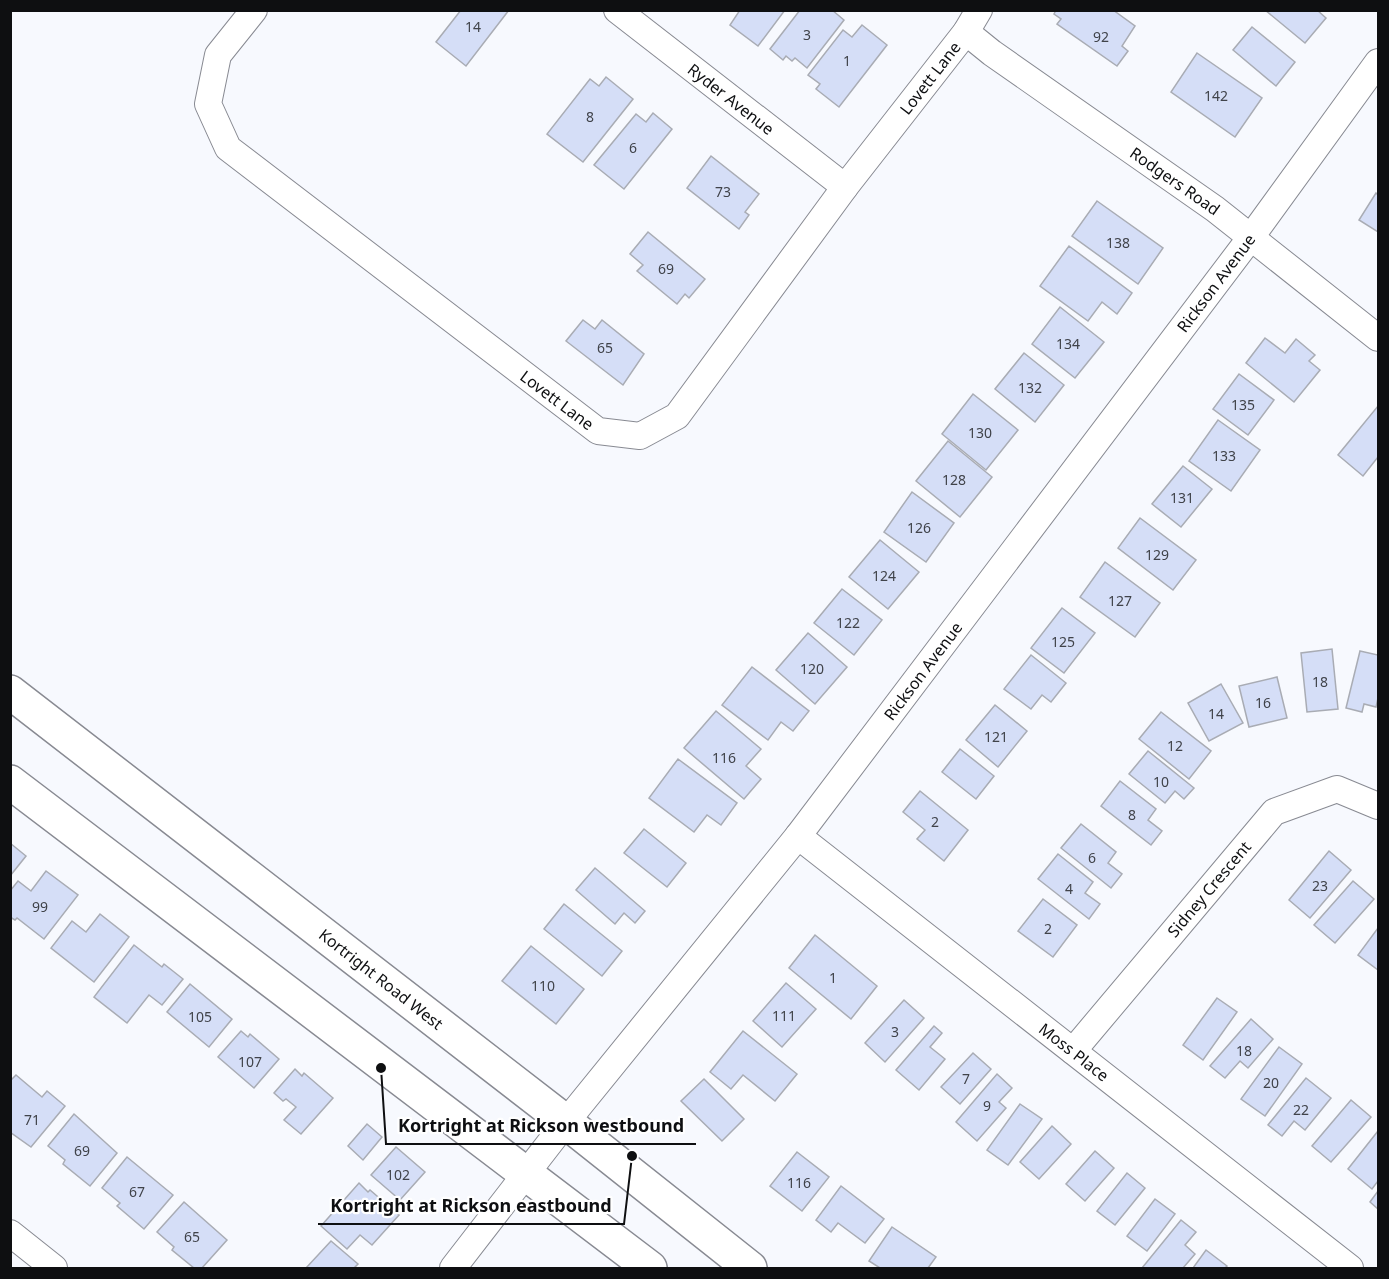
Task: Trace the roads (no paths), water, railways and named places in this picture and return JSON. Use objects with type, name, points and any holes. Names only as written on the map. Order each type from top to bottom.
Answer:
[{"type":"street","name":"Lovett Lane","points":[[254,10],[218,55],[208,104],[228,148],[598,431],[640,436],[677,416],[845,187],[973,21]]},
{"type":"street","name":"Ryder Avenue","points":[[618,10],[845,187]]},
{"type":"street","name":"Rodgers Road","points":[[973,21],[992,53],[1215,209],[1378,338]]},
{"type":"street","name":"Rickson Avenue","points":[[453,1269],[566,1122],[798,836],[1251,237],[1378,62]]},
{"type":"street","name":"Kortright Road West","points":[[10,692],[566,1122],[750,1269]]},
{"type":"street","points":[[10,782],[528,1173],[650,1269]]},
{"type":"street","name":"Sidney Crescent","points":[[1073,1051],[1274,812],[1336,789],[1378,806]]},
{"type":"street","name":"Moss Place","points":[[798,836],[1350,1269]]},
{"type":"street","points":[[10,1233],[54,1269]]},
{"type":"place","name":"Kortright at Rickson westbound","points":[[381,1068]]},
{"type":"place","name":"Kortright at Rickson eastbound","points":[[632,1156]]}]
